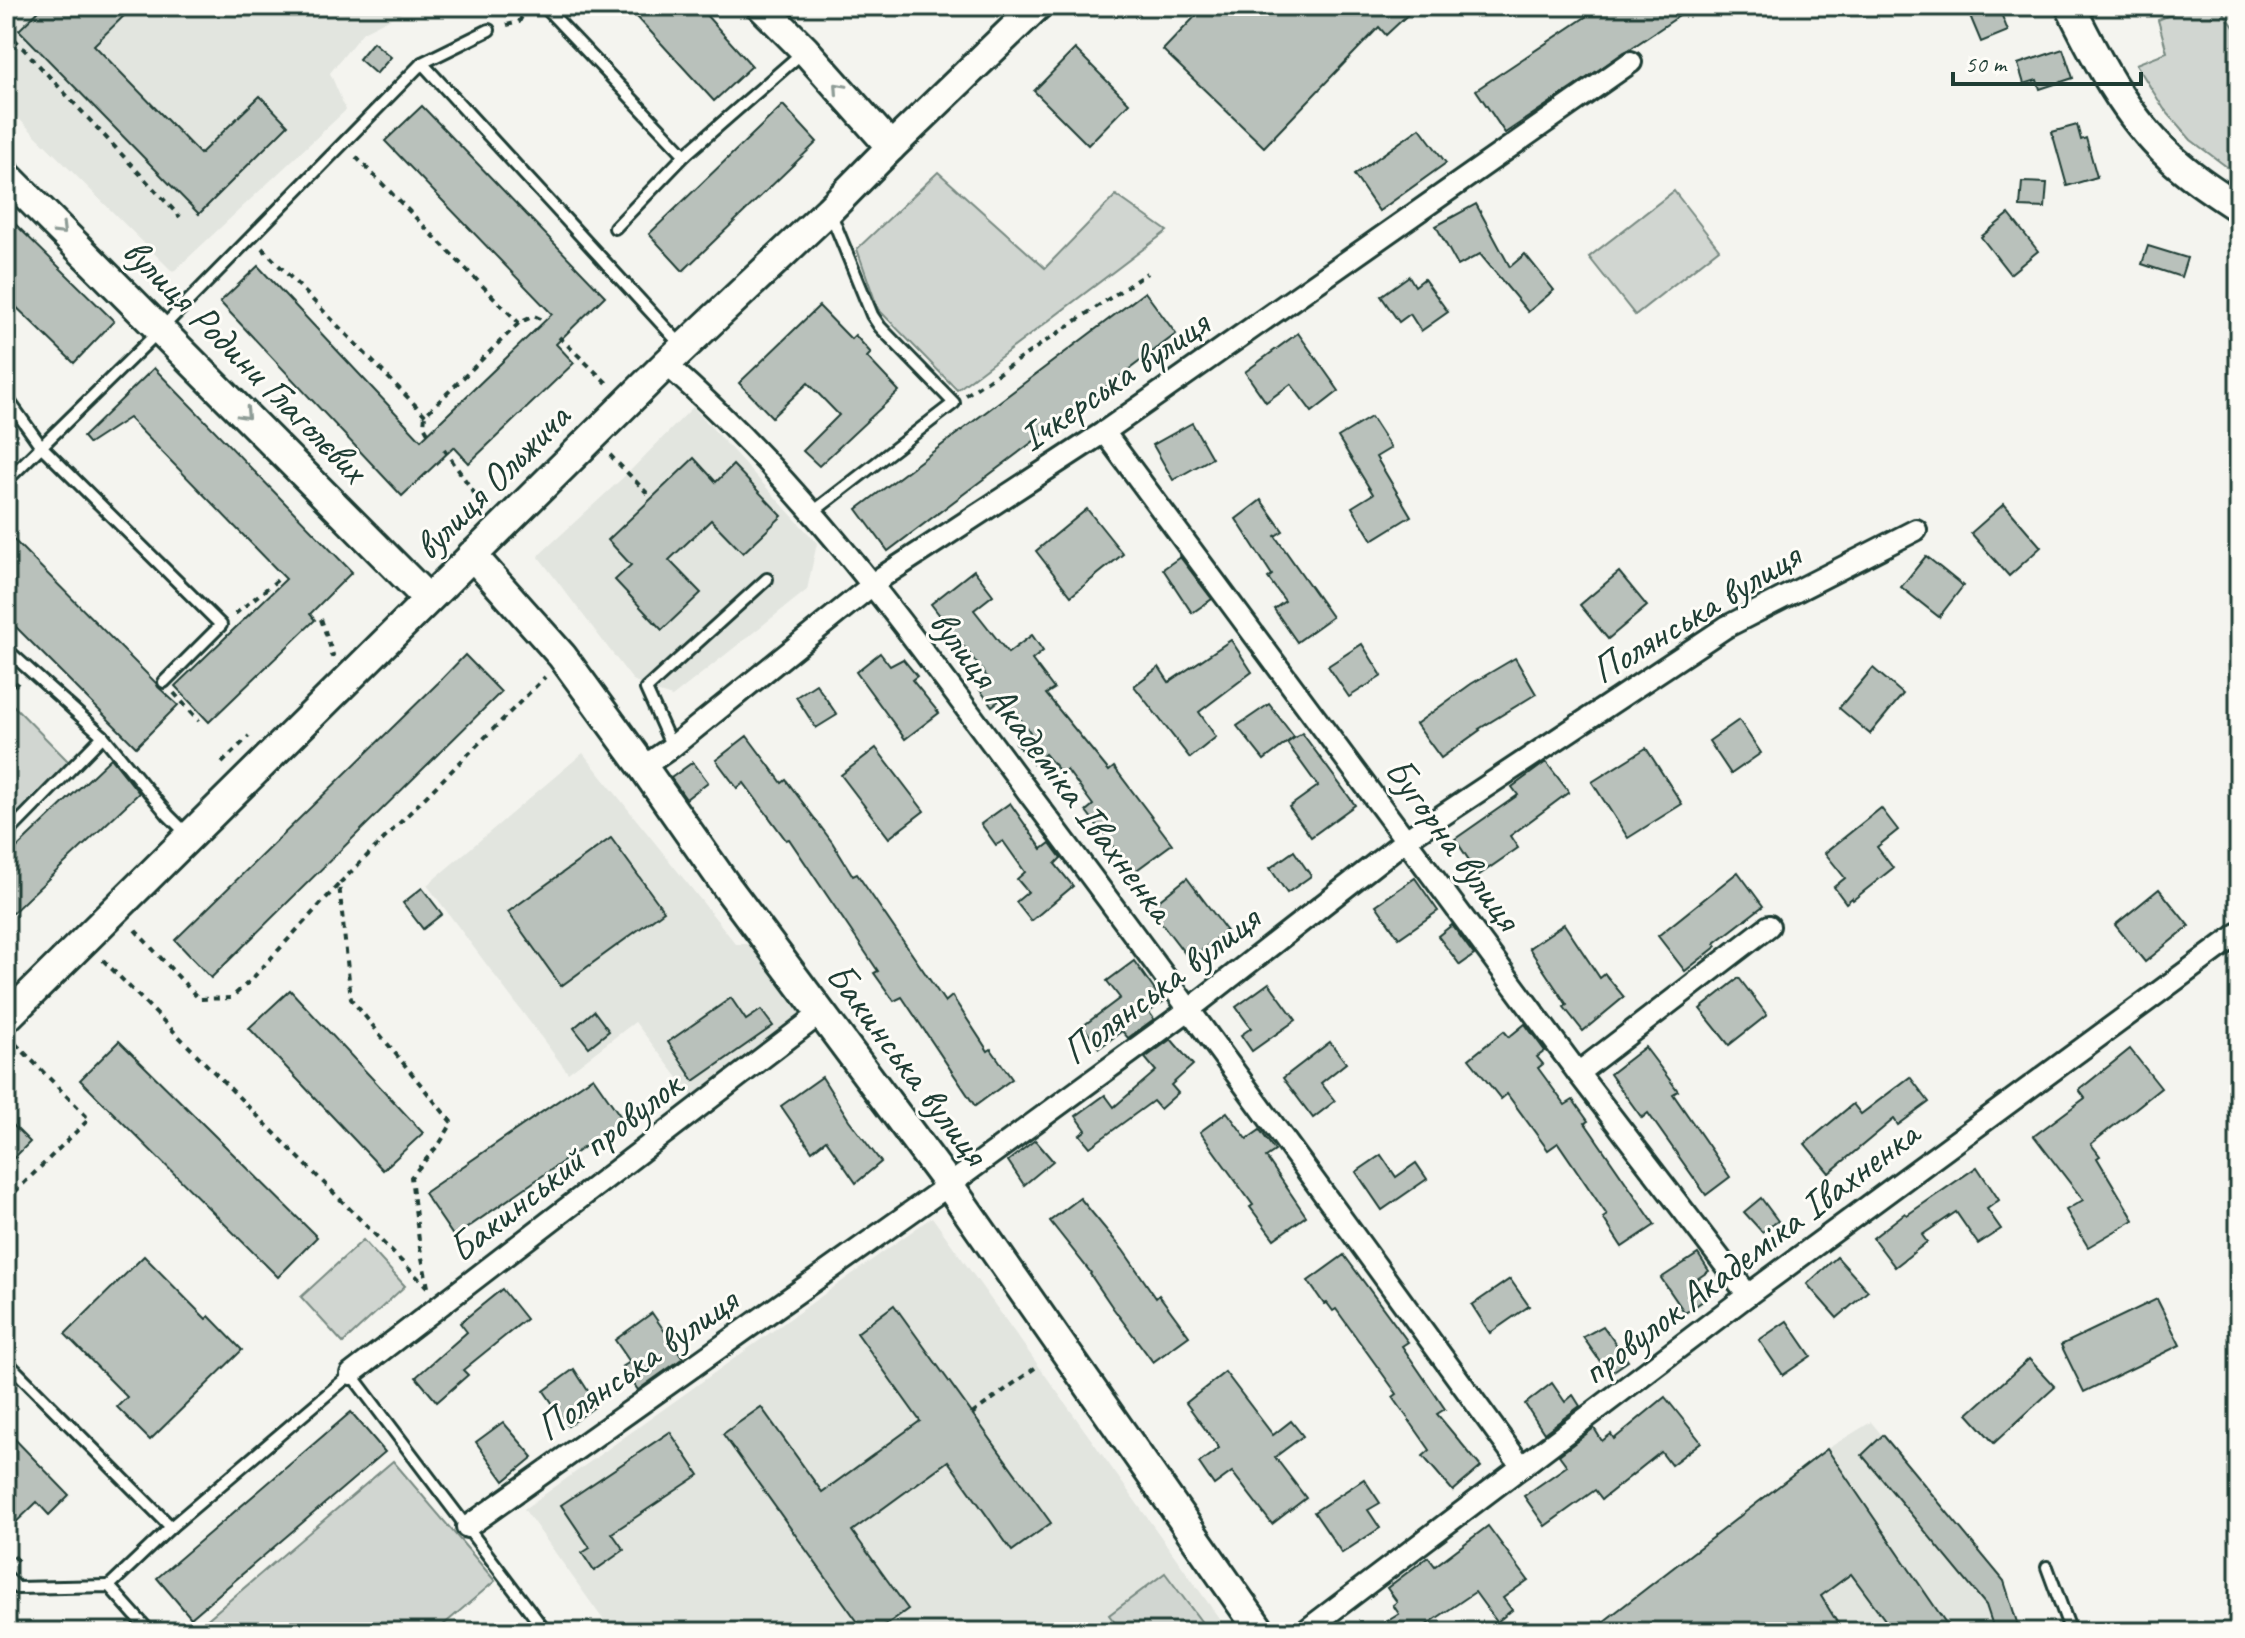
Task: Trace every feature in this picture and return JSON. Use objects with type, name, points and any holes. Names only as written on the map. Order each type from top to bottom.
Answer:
[{"type":"street","points":[[761,6],[805,50],[891,147]]},
{"type":"street","name":"вулиця Ольжича","points":[[11,1030],[189,836],[675,356],[1037,6]]},
{"type":"street","points":[[2070,6],[2104,72],[2133,116],[2168,156],[2203,185],[2239,208]]},
{"type":"street","name":"Ічкерська вулиця","points":[[643,767],[872,585],[1104,432],[1631,62]]},
{"type":"street","name":"вулиця Родини Глаголєвих","points":[[6,175],[428,599]]},
{"type":"street","name":"вулиця Академіка Івахненка","points":[[675,356],[743,438],[813,512],[872,585],[1190,1009],[1522,1467]]},
{"type":"street","name":"Бугорна вулиця","points":[[1104,432],[1578,1073],[1748,1295]]},
{"type":"street","name":"Полянська вулиця","points":[[467,1527],[949,1185],[1190,1009],[1407,839],[1726,627],[1916,530]]},
{"type":"street","name":"Бакинська вулиця","points":[[472,555],[562,656],[727,887],[949,1185],[1261,1632]]},
{"type":"street","points":[[1578,1073],[1769,926]]},
{"type":"street","name":"провулок Академіка Івахненка","points":[[1304,1632],[1748,1295],[2239,933]]},
{"type":"street","name":"Бакинський провулок","points":[[351,1374],[821,1013]]},
{"type":"lane","points":[[544,6],[685,155]]},
{"type":"lane","points":[[6,481],[422,63],[489,30]]},
{"type":"lane","points":[[615,228],[685,155],[805,50]]},
{"type":"lane","points":[[422,63],[604,259],[675,356]]},
{"type":"lane","points":[[813,512],[954,403],[872,315],[829,210]]},
{"type":"lane","points":[[6,397],[41,446],[221,625],[164,682]]},
{"type":"lane","points":[[672,747],[646,689],[767,579]]},
{"type":"lane","points":[[6,649],[103,736],[189,836]]},
{"type":"lane","points":[[6,835],[103,736]]},
{"type":"lane","points":[[6,1361],[171,1527]]},
{"type":"lane","points":[[6,1576],[17,1588],[109,1586],[171,1527],[351,1374],[546,1632]]},
{"type":"lane","points":[[2047,1567],[2071,1632]]},
{"type":"lane","points":[[109,1586],[150,1632]]},
{"type":"path","points":[[6,18],[17,6]]},
{"type":"path","points":[[489,30],[519,22],[528,6]]},
{"type":"path","points":[[6,30],[180,217]]},
{"type":"path","points":[[343,143],[519,323]]},
{"type":"path","points":[[251,237],[425,415]]},
{"type":"path","points":[[954,403],[1147,273]]},
{"type":"path","points":[[428,433],[424,426],[425,415],[519,323],[534,316],[545,321]]},
{"type":"path","points":[[559,337],[612,388]]},
{"type":"path","points":[[444,449],[481,503],[483,516]]},
{"type":"path","points":[[608,453],[651,497]]},
{"type":"path","points":[[221,625],[280,578]]},
{"type":"path","points":[[321,619],[333,655],[322,666]]},
{"type":"path","points":[[135,930],[199,999],[231,998],[339,884],[494,731],[562,656]]},
{"type":"path","points":[[190,710],[199,721]]},
{"type":"path","points":[[222,763],[255,730]]},
{"type":"path","points":[[103,960],[429,1289],[411,1177],[440,1143],[452,1123],[351,999],[339,884]]},
{"type":"path","points":[[6,1201],[89,1119],[11,1030]]},
{"type":"path","points":[[972,1414],[1039,1365]]},
{"type":"shaded area","points":[[6,6],[415,6],[363,32],[330,73],[346,110],[173,272],[6,106]]},
{"type":"shaded area","points":[[2190,6],[2219,6],[2239,34],[2239,176],[2191,140],[2164,109],[2136,64],[2167,52],[2158,20]]},
{"type":"shaded area","points":[[938,172],[1045,268],[1116,195],[1167,231],[957,390],[878,309],[857,249]]},
{"type":"shaded area","points":[[1674,191],[1719,249],[1635,315],[1589,257]]},
{"type":"shaded area","points":[[693,407],[817,543],[807,590],[672,697],[646,689],[632,679],[538,556],[628,473]]},
{"type":"shaded area","points":[[6,698],[70,763],[6,827]]},
{"type":"shaded area","points":[[583,753],[736,944],[755,944],[807,1013],[696,1101],[635,1022],[568,1073],[427,885]]},
{"type":"shaded area","points":[[932,1217],[1229,1632],[612,1632],[524,1509]]},
{"type":"shaded area","points":[[363,1240],[405,1286],[343,1343],[301,1297]]},
{"type":"shaded area","points":[[1871,1422],[2004,1581],[2020,1632],[1591,1632],[1827,1449]]},
{"type":"shaded area","points":[[393,1461],[495,1581],[435,1632],[321,1632],[315,1626],[308,1632],[210,1632],[203,1623]]},
{"type":"shaded area","points":[[1165,1573],[1209,1632],[1122,1632],[1109,1615]]},
{"type":"building","points":[[44,6],[134,6],[94,45],[200,154],[260,96],[288,125],[199,214],[19,30]]},
{"type":"building","points":[[627,6],[698,6],[752,66],[714,101]]},
{"type":"building","points":[[1205,6],[1417,6],[1386,35],[1379,27],[1264,147],[1163,50]]},
{"type":"building","points":[[1602,6],[1694,6],[1505,133],[1476,90]]},
{"type":"building","points":[[1966,6],[1998,6],[2008,31],[1981,42]]},
{"type":"building","points":[[373,42],[391,57],[376,74],[359,59]]},
{"type":"building","points":[[1075,49],[1129,103],[1088,145],[1034,91]]},
{"type":"building","points":[[2063,49],[2073,78],[2040,89],[2037,80],[2024,84],[2018,64]]},
{"type":"building","points":[[783,105],[817,142],[683,271],[649,234]]},
{"type":"building","points":[[422,106],[605,296],[556,344],[574,363],[469,463],[454,447],[402,496],[220,302],[258,266],[421,440],[552,314],[385,141]]},
{"type":"building","points":[[2077,125],[2081,140],[2086,138],[2097,177],[2067,186],[2052,132]]},
{"type":"building","points":[[1420,128],[1446,163],[1379,211],[1354,175]]},
{"type":"building","points":[[2022,182],[2047,183],[2045,208],[2020,207]]},
{"type":"building","points":[[1476,204],[1510,267],[1525,254],[1554,290],[1528,312],[1480,254],[1458,266],[1436,226]]},
{"type":"building","points":[[2009,214],[2038,251],[2010,274],[1981,237]]},
{"type":"building","points":[[6,215],[114,321],[74,363],[6,297]]},
{"type":"building","points":[[2148,246],[2187,258],[2181,277],[2142,264]]},
{"type":"building","points":[[1409,276],[1415,286],[1424,279],[1448,312],[1421,331],[1410,314],[1399,322],[1381,296]]},
{"type":"building","points":[[1145,292],[1176,334],[888,551],[857,509]]},
{"type":"building","points":[[819,306],[851,339],[855,335],[871,353],[867,357],[899,391],[819,466],[803,451],[839,415],[808,383],[772,417],[739,383]]},
{"type":"building","points":[[1298,333],[1339,391],[1312,412],[1291,384],[1266,402],[1245,372]]},
{"type":"building","points":[[154,368],[352,572],[310,614],[315,620],[209,722],[175,686],[286,579],[129,418],[89,444],[83,437]]},
{"type":"building","points":[[1371,417],[1391,448],[1376,457],[1411,516],[1372,540],[1352,507],[1373,494],[1338,437]]},
{"type":"building","points":[[1192,423],[1212,458],[1173,480],[1153,445]]},
{"type":"building","points":[[694,458],[716,482],[733,465],[782,516],[743,553],[711,520],[669,560],[701,593],[662,630],[615,580],[631,565],[608,540]]},
{"type":"building","points":[[1261,500],[1283,531],[1275,536],[1332,617],[1297,642],[1274,609],[1285,601],[1268,578],[1272,575],[1236,519]]},
{"type":"building","points":[[2004,504],[2041,547],[2009,576],[1971,533]]},
{"type":"building","points":[[1087,509],[1123,554],[1071,596],[1036,551]]},
{"type":"building","points":[[6,532],[178,705],[136,747],[6,617]]},
{"type":"building","points":[[1926,556],[1963,586],[1939,617],[1901,587]]},
{"type":"building","points":[[1180,557],[1212,599],[1192,613],[1163,569]]},
{"type":"building","points":[[974,570],[993,595],[974,610],[1008,653],[1032,635],[1043,651],[1032,660],[1054,689],[1046,694],[1109,771],[1114,767],[1172,844],[1131,874],[1086,811],[1093,805],[1067,770],[1062,774],[1045,754],[1033,764],[1016,743],[1030,732],[1004,697],[992,706],[980,690],[991,682],[931,604]]},
{"type":"building","points":[[1619,572],[1647,606],[1608,639],[1580,605]]},
{"type":"building","points":[[1231,640],[1252,672],[1199,712],[1216,737],[1190,758],[1134,686],[1159,667],[1169,682]]},
{"type":"building","points":[[1362,644],[1382,676],[1349,697],[1328,666]]},
{"type":"building","points":[[880,653],[890,666],[903,659],[917,676],[912,680],[939,713],[905,739],[856,672]]},
{"type":"building","points":[[465,655],[501,692],[211,978],[175,940]]},
{"type":"building","points":[[1515,658],[1536,694],[1479,729],[1441,758],[1416,724],[1471,684]]},
{"type":"building","points":[[1873,668],[1903,694],[1870,734],[1839,708]]},
{"type":"building","points":[[816,684],[837,715],[816,728],[796,697]]},
{"type":"building","points":[[1269,704],[1294,737],[1264,760],[1237,726]]},
{"type":"building","points":[[1739,720],[1761,753],[1731,774],[1709,741]]},
{"type":"building","points":[[1302,733],[1355,805],[1311,837],[1289,807],[1318,786],[1287,743]]},
{"type":"building","points":[[747,736],[782,783],[786,780],[853,876],[857,874],[945,1002],[952,996],[988,1051],[991,1049],[1012,1079],[975,1106],[902,997],[894,1001],[874,973],[878,971],[789,839],[786,840],[744,783],[737,788],[716,760]]},
{"type":"building","points":[[876,748],[924,811],[889,838],[841,775]]},
{"type":"building","points":[[1646,748],[1682,804],[1628,838],[1592,782]]},
{"type":"building","points":[[111,758],[139,793],[6,919],[6,858]]},
{"type":"building","points":[[693,762],[708,782],[686,799],[671,778]]},
{"type":"building","points":[[1546,762],[1569,792],[1510,836],[1518,848],[1479,875],[1455,839],[1518,795],[1512,787]]},
{"type":"building","points":[[1010,803],[1042,849],[1050,843],[1061,858],[1055,864],[1073,886],[1031,921],[1016,902],[1028,892],[1017,879],[1025,872],[1003,841],[996,845],[981,824]]},
{"type":"building","points":[[1881,808],[1898,830],[1877,847],[1893,868],[1846,903],[1834,887],[1845,878],[1825,853]]},
{"type":"building","points":[[611,838],[664,911],[561,986],[508,912]]},
{"type":"building","points":[[1294,851],[1311,876],[1287,893],[1270,868]]},
{"type":"building","points":[[1738,872],[1763,906],[1685,971],[1658,936]]},
{"type":"building","points":[[1187,878],[1226,930],[1190,960],[1150,908]]},
{"type":"building","points":[[1415,878],[1438,911],[1399,938],[1376,905]]},
{"type":"building","points":[[422,888],[442,914],[423,929],[403,903]]},
{"type":"building","points":[[2159,889],[2189,926],[2145,962],[2115,925]]},
{"type":"building","points":[[1564,924],[1600,978],[1605,974],[1624,997],[1583,1031],[1564,1007],[1567,1005],[1529,948]]},
{"type":"building","points":[[1452,925],[1474,955],[1460,965],[1438,936]]},
{"type":"building","points":[[1134,961],[1163,1002],[1149,1012],[1154,1019],[1128,1038],[1122,1031],[1099,1048],[1083,1026],[1120,998],[1107,981]]},
{"type":"building","points":[[1739,978],[1767,1015],[1729,1045],[1700,1009]]},
{"type":"building","points":[[1269,983],[1296,1020],[1252,1051],[1241,1035],[1251,1028],[1236,1007]]},
{"type":"building","points":[[290,990],[423,1133],[383,1170],[249,1028]]},
{"type":"building","points":[[731,998],[746,1020],[761,1010],[773,1026],[694,1081],[668,1042]]},
{"type":"building","points":[[594,1011],[609,1031],[589,1047],[574,1028]]},
{"type":"building","points":[[1525,1024],[1545,1051],[1537,1057],[1543,1064],[1538,1068],[1565,1105],[1573,1100],[1588,1121],[1585,1123],[1655,1225],[1622,1247],[1603,1218],[1607,1215],[1558,1143],[1548,1150],[1507,1094],[1501,1099],[1469,1059],[1504,1031],[1509,1037]]},
{"type":"building","points":[[1171,1039],[1193,1065],[1171,1085],[1178,1093],[1160,1109],[1153,1101],[1090,1147],[1080,1135],[1086,1130],[1076,1116],[1105,1095],[1114,1107],[1156,1071],[1145,1058]]},
{"type":"building","points":[[119,1041],[317,1237],[278,1277],[80,1080]]},
{"type":"building","points":[[1330,1042],[1346,1063],[1321,1083],[1335,1101],[1313,1118],[1283,1078]]},
{"type":"building","points":[[1645,1047],[1678,1091],[1673,1094],[1730,1177],[1706,1195],[1648,1113],[1642,1118],[1610,1074]]},
{"type":"building","points":[[2130,1049],[2161,1088],[2091,1144],[2134,1220],[2088,1247],[2066,1210],[2083,1200],[2034,1136],[2085,1098],[2079,1090]]},
{"type":"building","points":[[593,1077],[623,1120],[454,1237],[424,1193]]},
{"type":"building","points":[[822,1077],[881,1162],[856,1183],[826,1140],[812,1151],[781,1106]]},
{"type":"building","points":[[1910,1077],[1929,1102],[1898,1125],[1894,1119],[1829,1173],[1805,1144],[1853,1104],[1861,1114]]},
{"type":"building","points":[[1227,1112],[1247,1139],[1260,1130],[1275,1151],[1266,1157],[1306,1216],[1274,1239],[1200,1132]]},
{"type":"building","points":[[6,1118],[30,1142],[6,1166]]},
{"type":"building","points":[[1035,1140],[1053,1161],[1024,1185],[1008,1161]]},
{"type":"building","points":[[1381,1155],[1396,1177],[1416,1163],[1427,1179],[1382,1210],[1356,1172]]},
{"type":"building","points":[[1977,1167],[1999,1200],[1987,1209],[2001,1229],[1978,1244],[1956,1212],[1922,1235],[1927,1242],[1895,1267],[1873,1238],[1905,1213],[1907,1215]]},
{"type":"building","points":[[1080,1198],[1189,1336],[1153,1362],[1091,1273],[1050,1221]]},
{"type":"building","points":[[1761,1198],[1778,1221],[1762,1232],[1744,1212]]},
{"type":"building","points":[[1698,1254],[1709,1271],[1694,1281],[1706,1299],[1685,1313],[1661,1278]]},
{"type":"building","points":[[1344,1255],[1408,1342],[1402,1346],[1445,1409],[1437,1414],[1481,1467],[1453,1491],[1423,1456],[1430,1450],[1393,1397],[1397,1394],[1336,1309],[1333,1311],[1327,1303],[1324,1304],[1308,1281]]},
{"type":"building","points":[[144,1256],[206,1319],[209,1316],[242,1350],[150,1440],[117,1407],[127,1397],[65,1334]]},
{"type":"building","points":[[1837,1257],[1868,1291],[1837,1318],[1807,1284]]},
{"type":"building","points":[[1510,1279],[1529,1306],[1490,1333],[1472,1305]]},
{"type":"building","points":[[502,1289],[526,1319],[463,1370],[468,1375],[437,1402],[416,1377],[467,1332],[460,1323]]},
{"type":"building","points":[[2157,1299],[2180,1345],[2084,1392],[2061,1345]]},
{"type":"building","points":[[894,1305],[1051,1523],[1012,1551],[948,1461],[852,1531],[908,1609],[876,1632],[865,1632],[723,1434],[761,1407],[822,1492],[920,1421],[857,1333]]},
{"type":"building","points":[[652,1313],[683,1358],[638,1390],[622,1367],[630,1362],[615,1340]]},
{"type":"building","points":[[1787,1321],[1811,1356],[1783,1375],[1759,1340]]},
{"type":"building","points":[[1603,1326],[1628,1361],[1609,1374],[1583,1337]]},
{"type":"building","points":[[2029,1359],[2055,1387],[1994,1443],[1968,1414]]},
{"type":"building","points":[[574,1369],[597,1405],[568,1426],[544,1391]]},
{"type":"building","points":[[1225,1372],[1273,1435],[1291,1421],[1303,1436],[1275,1457],[1306,1498],[1272,1524],[1232,1472],[1214,1485],[1199,1463],[1219,1448],[1186,1403]]},
{"type":"building","points":[[1552,1383],[1565,1402],[1573,1395],[1580,1406],[1544,1433],[1525,1404]]},
{"type":"building","points":[[1665,1397],[1701,1442],[1671,1465],[1661,1452],[1602,1499],[1595,1490],[1545,1526],[1524,1496],[1567,1466],[1559,1455],[1594,1428],[1602,1441],[1611,1434],[1614,1439]]},
{"type":"building","points":[[351,1412],[385,1452],[191,1618],[157,1578]]},
{"type":"building","points":[[503,1422],[533,1457],[504,1481],[476,1442]]},
{"type":"building","points":[[6,1430],[69,1495],[49,1515],[37,1502],[6,1532]]},
{"type":"building","points":[[670,1432],[699,1475],[612,1533],[624,1550],[594,1571],[582,1553],[590,1548],[561,1505]]},
{"type":"building","points":[[1883,1435],[2004,1581],[2020,1632],[1995,1632],[1986,1605],[1862,1455]]},
{"type":"building","points":[[1827,1449],[1952,1632],[1894,1632],[1851,1574],[1821,1596],[1843,1632],[1590,1632]]},
{"type":"building","points":[[1364,1479],[1380,1503],[1368,1510],[1380,1528],[1342,1553],[1314,1512]]},
{"type":"building","points":[[1488,1526],[1528,1580],[1503,1598],[1512,1610],[1497,1622],[1475,1592],[1416,1632],[1370,1632],[1399,1614],[1393,1605],[1397,1602],[1387,1588],[1428,1557],[1435,1566]]}]
